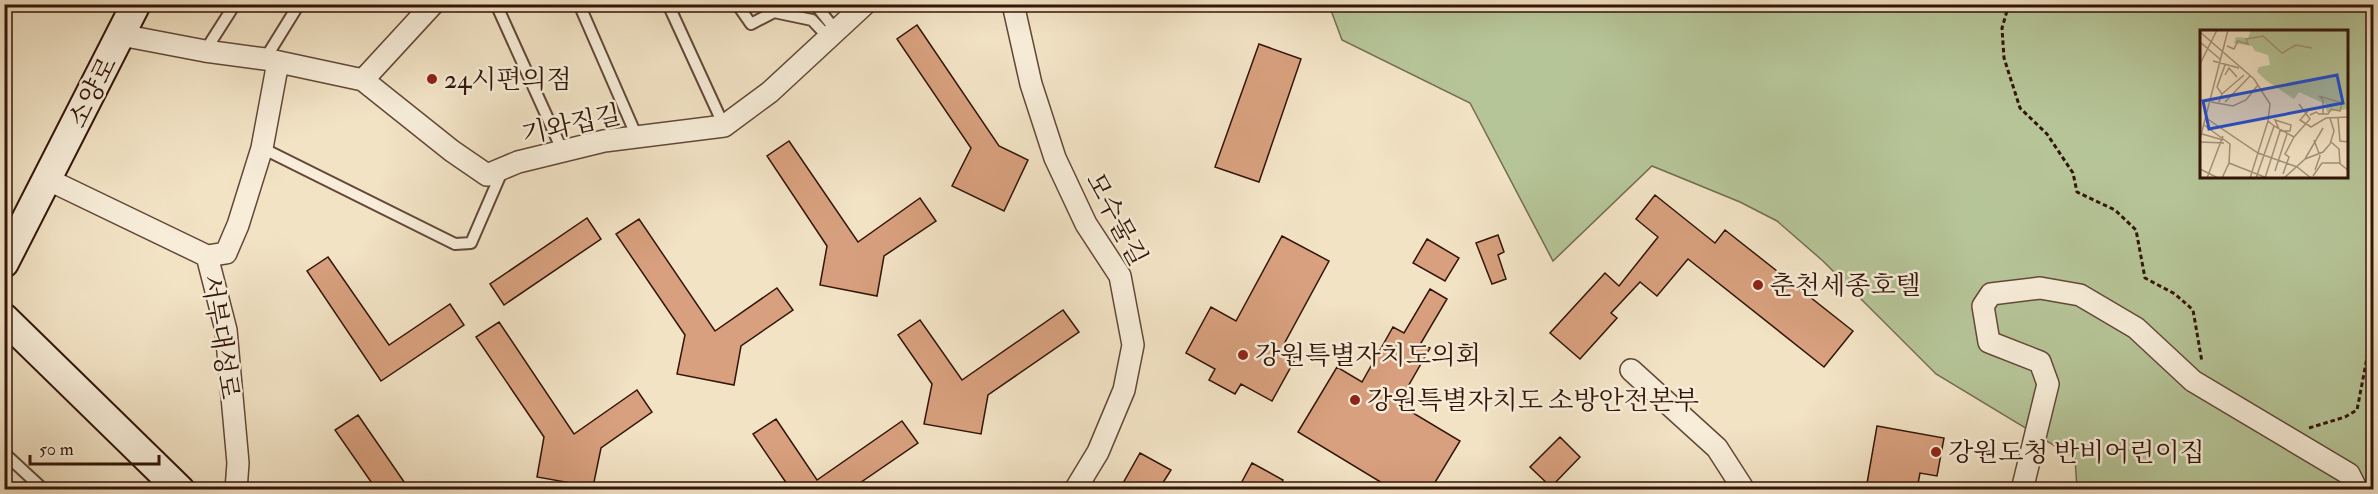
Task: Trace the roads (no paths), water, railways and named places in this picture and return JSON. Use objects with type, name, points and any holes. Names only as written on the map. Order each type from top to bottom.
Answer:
[{"type":"street","name":"소양로","points":[[4,263],[136,4]]},
{"type":"street","points":[[363,80],[433,4]]},
{"type":"street","name":"기와집길","points":[[121,35],[271,61],[363,80],[452,151],[487,175],[518,162],[604,141],[724,126],[770,92],[865,4]]},
{"type":"street","name":"모수물길","points":[[1013,4],[1031,84],[1055,158],[1086,224],[1120,276],[1133,345],[1124,390],[1098,452],[1075,489]]},
{"type":"street","points":[[47,179],[207,256],[226,253],[238,225],[262,148],[271,61]]},
{"type":"street","name":"서부대성로","points":[[207,256],[225,330],[238,463],[236,489]]},
{"type":"street","points":[[2022,489],[2048,384],[2040,362],[1989,342],[1983,306],[1991,294],[2040,288],[2079,296],[2136,328],[2193,381],[2349,474],[2356,489]]},
{"type":"street","points":[[4,318],[180,489]]},
{"type":"street","points":[[1631,370],[1717,448],[1744,489]]},
{"type":"lane","points":[[205,51],[235,4]]},
{"type":"lane","points":[[271,61],[299,4]]},
{"type":"lane","points":[[496,4],[563,152]]},
{"type":"lane","points":[[579,4],[637,136]]},
{"type":"lane","points":[[668,4],[724,126]]},
{"type":"lane","points":[[737,4],[751,24],[774,12],[812,20],[833,35]]},
{"type":"lane","points":[[815,4],[833,35]]},
{"type":"lane","points":[[262,148],[455,244],[471,243],[503,168]]},
{"type":"lane","points":[[4,453],[44,489]]},
{"type":"place","name":"24시편의점","points":[[432,79]]},
{"type":"place","name":"춘천세종호텔","points":[[1758,285]]},
{"type":"place","name":"강원특별자치도의회","points":[[1243,355]]},
{"type":"place","name":"강원특별자치도 소방안전본부","points":[[1355,400]]},
{"type":"place","name":"강원도청 반비어린이집","points":[[1936,452]]}]
